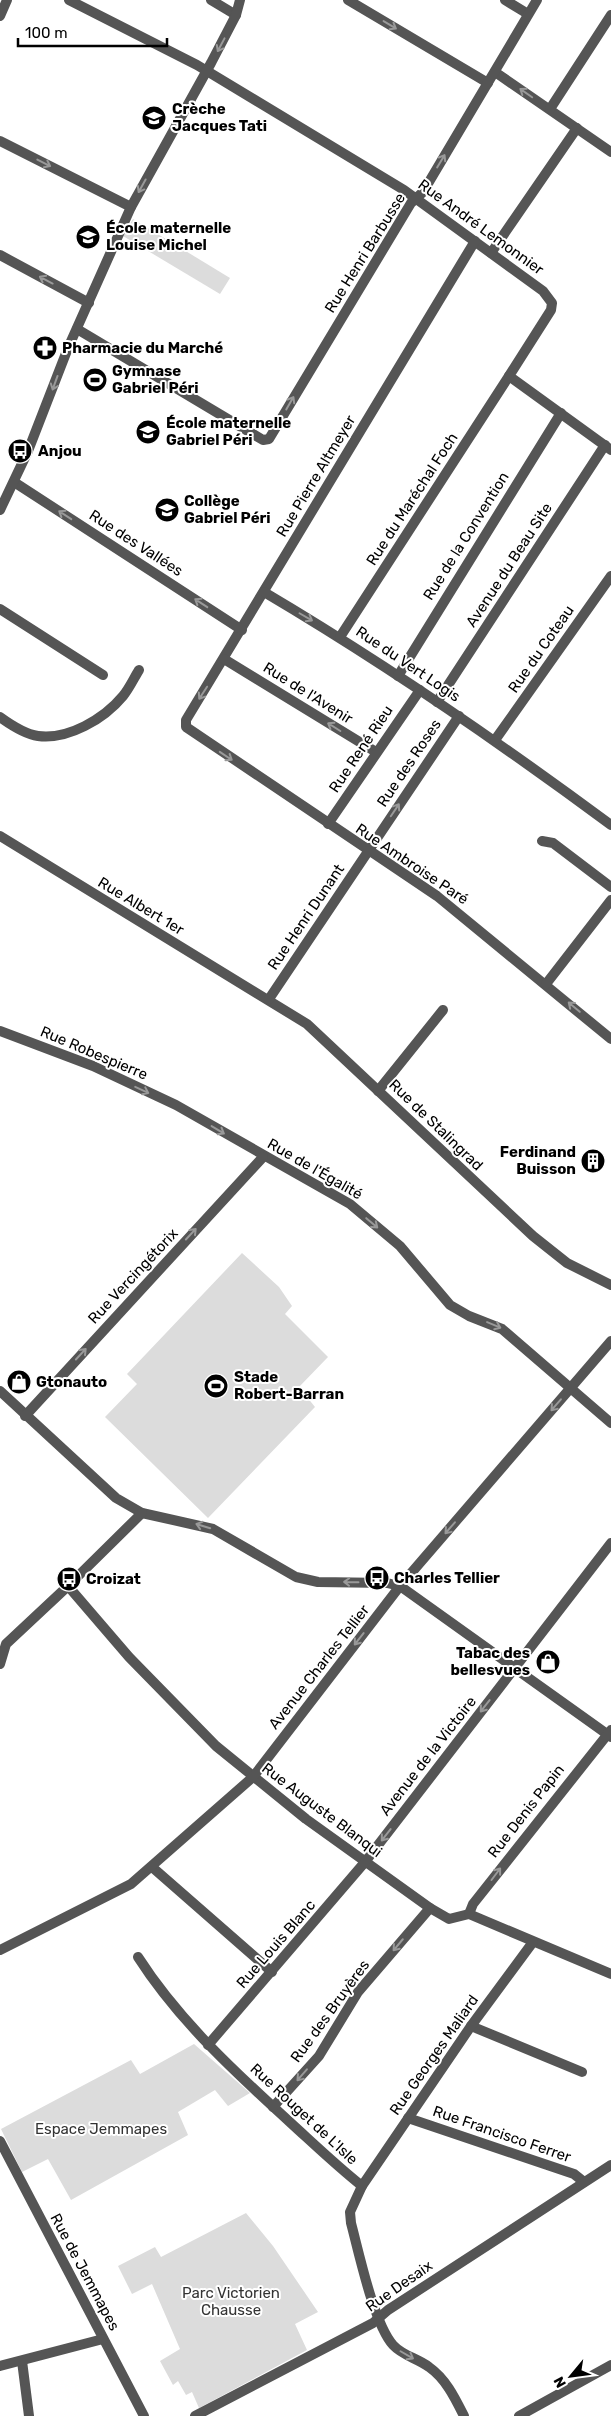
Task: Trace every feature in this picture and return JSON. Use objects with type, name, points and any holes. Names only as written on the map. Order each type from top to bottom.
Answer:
[{"type":"street","points":[[0,16],[7,0]]},
{"type":"street","name":"Rue André Lemonnier","points":[[69,0],[206,71],[417,198],[543,291],[552,303],[547,317],[509,376]]},
{"type":"street","points":[[212,0],[236,15]]},
{"type":"street","points":[[1,504],[14,482],[130,207],[236,15],[240,0]]},
{"type":"street","points":[[348,0],[488,83]]},
{"type":"street","points":[[505,0],[528,14]]},
{"type":"street","name":"Rue Henri Barbusse","points":[[77,329],[263,440],[269,439],[495,72],[537,0]]},
{"type":"street","points":[[550,109],[611,15]]},
{"type":"street","points":[[495,72],[610,150]]},
{"type":"street","points":[[491,253],[577,128]]},
{"type":"street","points":[[0,141],[130,207]]},
{"type":"street","name":"Rue Pierre Altmeyer","points":[[186,727],[186,720],[475,241]]},
{"type":"street","points":[[0,255],[89,303]]},
{"type":"street","points":[[509,376],[608,448]]},
{"type":"street","name":"Rue du Maréchal Foch","points":[[340,637],[509,376]]},
{"type":"street","name":"Rue de la Convention","points":[[398,676],[561,413]]},
{"type":"street","name":"Avenue du Beau Site","points":[[437,702],[608,448]]},
{"type":"street","name":"Rue des Vallées","points":[[14,482],[242,630]]},
{"type":"street","name":"Rue du Coteau","points":[[495,740],[611,576]]},
{"type":"street","name":"Rue du Vert Logis","points":[[264,592],[340,637],[495,740],[611,825]]},
{"type":"street","points":[[0,609],[103,675]]},
{"type":"street","name":"Rue de l'Avenir","points":[[224,659],[376,752]]},
{"type":"street","points":[[0,717],[37,736],[64,734],[105,714],[123,696],[139,670]]},
{"type":"street","name":"Rue René Rieu","points":[[328,824],[420,690]]},
{"type":"street","name":"Rue des Roses","points":[[368,851],[459,716]]},
{"type":"street","name":"Rue Ambroise Paré","points":[[186,727],[437,896],[611,1039]]},
{"type":"street","name":"Rue Albert 1er","points":[[0,836],[129,917],[269,999]]},
{"type":"street","points":[[542,841],[553,842],[611,887]]},
{"type":"street","name":"Rue Henri Dunant","points":[[269,999],[368,851]]},
{"type":"street","points":[[546,984],[611,900]]},
{"type":"street","name":"Rue de Stalingrad","points":[[269,999],[307,1024],[533,1236],[567,1263],[611,1285]]},
{"type":"street","points":[[378,1090],[443,1010]]},
{"type":"street","name":"Rue Robespierre","points":[[0,1031],[93,1066],[176,1106]]},
{"type":"street","name":"Rue de l'Égalité","points":[[176,1106],[263,1157],[350,1204],[400,1246],[450,1305],[469,1316],[502,1328],[611,1423]]},
{"type":"street","name":"Rue Vercingétorix","points":[[24,1416],[263,1157]]},
{"type":"street","name":"Avenue Charles Tellier","points":[[0,1950],[119,1892],[152,1867],[253,1777],[400,1586],[611,1341]]},
{"type":"street","points":[[1,1395],[116,1498],[142,1513],[213,1529],[296,1578],[318,1582],[387,1583],[400,1586],[607,1735]]},
{"type":"street","points":[[0,1662],[6,1644],[142,1513]]},
{"type":"street","name":"Avenue de la Victoire","points":[[365,1862],[611,1543]]},
{"type":"street","name":"Rue Auguste Blanqui","points":[[68,1586],[129,1657],[216,1746],[253,1777],[365,1862],[430,1908],[450,1920],[469,1914]]},
{"type":"street","name":"Rue Denis Papin","points":[[469,1914],[472,1904],[607,1735]]},
{"type":"street","name":"Rue Louis Blanc","points":[[208,2045],[365,1862]]},
{"type":"street","points":[[152,1867],[272,1972]]},
{"type":"street","name":"Rue des Bruyères","points":[[273,2108],[319,2056],[358,1992],[430,1908]]},
{"type":"street","points":[[469,1914],[611,1974]]},
{"type":"street","name":"Rue Georges Maliard","points":[[362,2186],[471,2026],[533,1942]]},
{"type":"street","name":"Rue Rouget de L'Isle","points":[[138,1957],[152,1979],[208,2045],[273,2108],[362,2186],[350,2212],[351,2223],[379,2318],[387,2338],[404,2354],[429,2366],[441,2378],[452,2392],[464,2416]]},
{"type":"street","points":[[471,2026],[582,2072]]},
{"type":"street","name":"Rue Francisco Ferrer","points":[[408,2118],[574,2174],[584,2182]]},
{"type":"street","name":"Rue de Jemmapes","points":[[0,2141],[144,2416]]},
{"type":"street","name":"Rue Desaix","points":[[195,2416],[373,2323],[611,2165]]},
{"type":"street","points":[[0,2366],[103,2339]]},
{"type":"street","points":[[22,2361],[29,2416]]},
{"type":"street","points":[[519,2416],[611,2365]]},
{"type":"green space","points":[[133,219],[230,278],[220,294],[123,236]]},
{"type":"green space","name":"Stade Robert-Barran","points":[[242,1253],[279,1287],[292,1306],[285,1314],[328,1357],[299,1387],[315,1407],[208,1518],[105,1417],[137,1384],[127,1374]]},
{"type":"green space","name":"Espace Jemmapes","points":[[194,2044],[250,2093],[228,2106],[215,2090],[178,2112],[188,2135],[71,2200],[48,2159],[22,2172],[1,2129],[131,2060],[140,2074]]},
{"type":"green space","name":"Parc Victorien Chausse","points":[[246,2213],[273,2246],[318,2312],[295,2324],[307,2350],[199,2408],[192,2392],[186,2395],[178,2381],[173,2385],[160,2361],[180,2349],[152,2284],[132,2294],[118,2266],[155,2247],[161,2257]]},
{"type":"place","name":"Crèche Jacques Tati","points":[[154,118]]},
{"type":"place","name":"École maternelle Louise Michel","points":[[88,237]]},
{"type":"place","name":"Pharmacie du Marché","points":[[45,348]]},
{"type":"place","name":"Gymnase Gabriel Péri","points":[[95,380]]},
{"type":"place","name":"École maternelle Gabriel Péri","points":[[148,432]]},
{"type":"place","name":"Anjou","points":[[20,451]]},
{"type":"place","name":"Collège Gabriel Péri","points":[[167,510]]},
{"type":"place","name":"Ferdinand Buisson","points":[[593,1161]]},
{"type":"place","name":"Gtonauto","points":[[19,1382]]},
{"type":"place","name":"Stade Robert-Barran","points":[[216,1386]]},
{"type":"place","name":"Charles Tellier","points":[[377,1578]]},
{"type":"place","name":"Croizat","points":[[69,1579]]},
{"type":"place","name":"Tabac des bellesvues","points":[[548,1662]]}]
